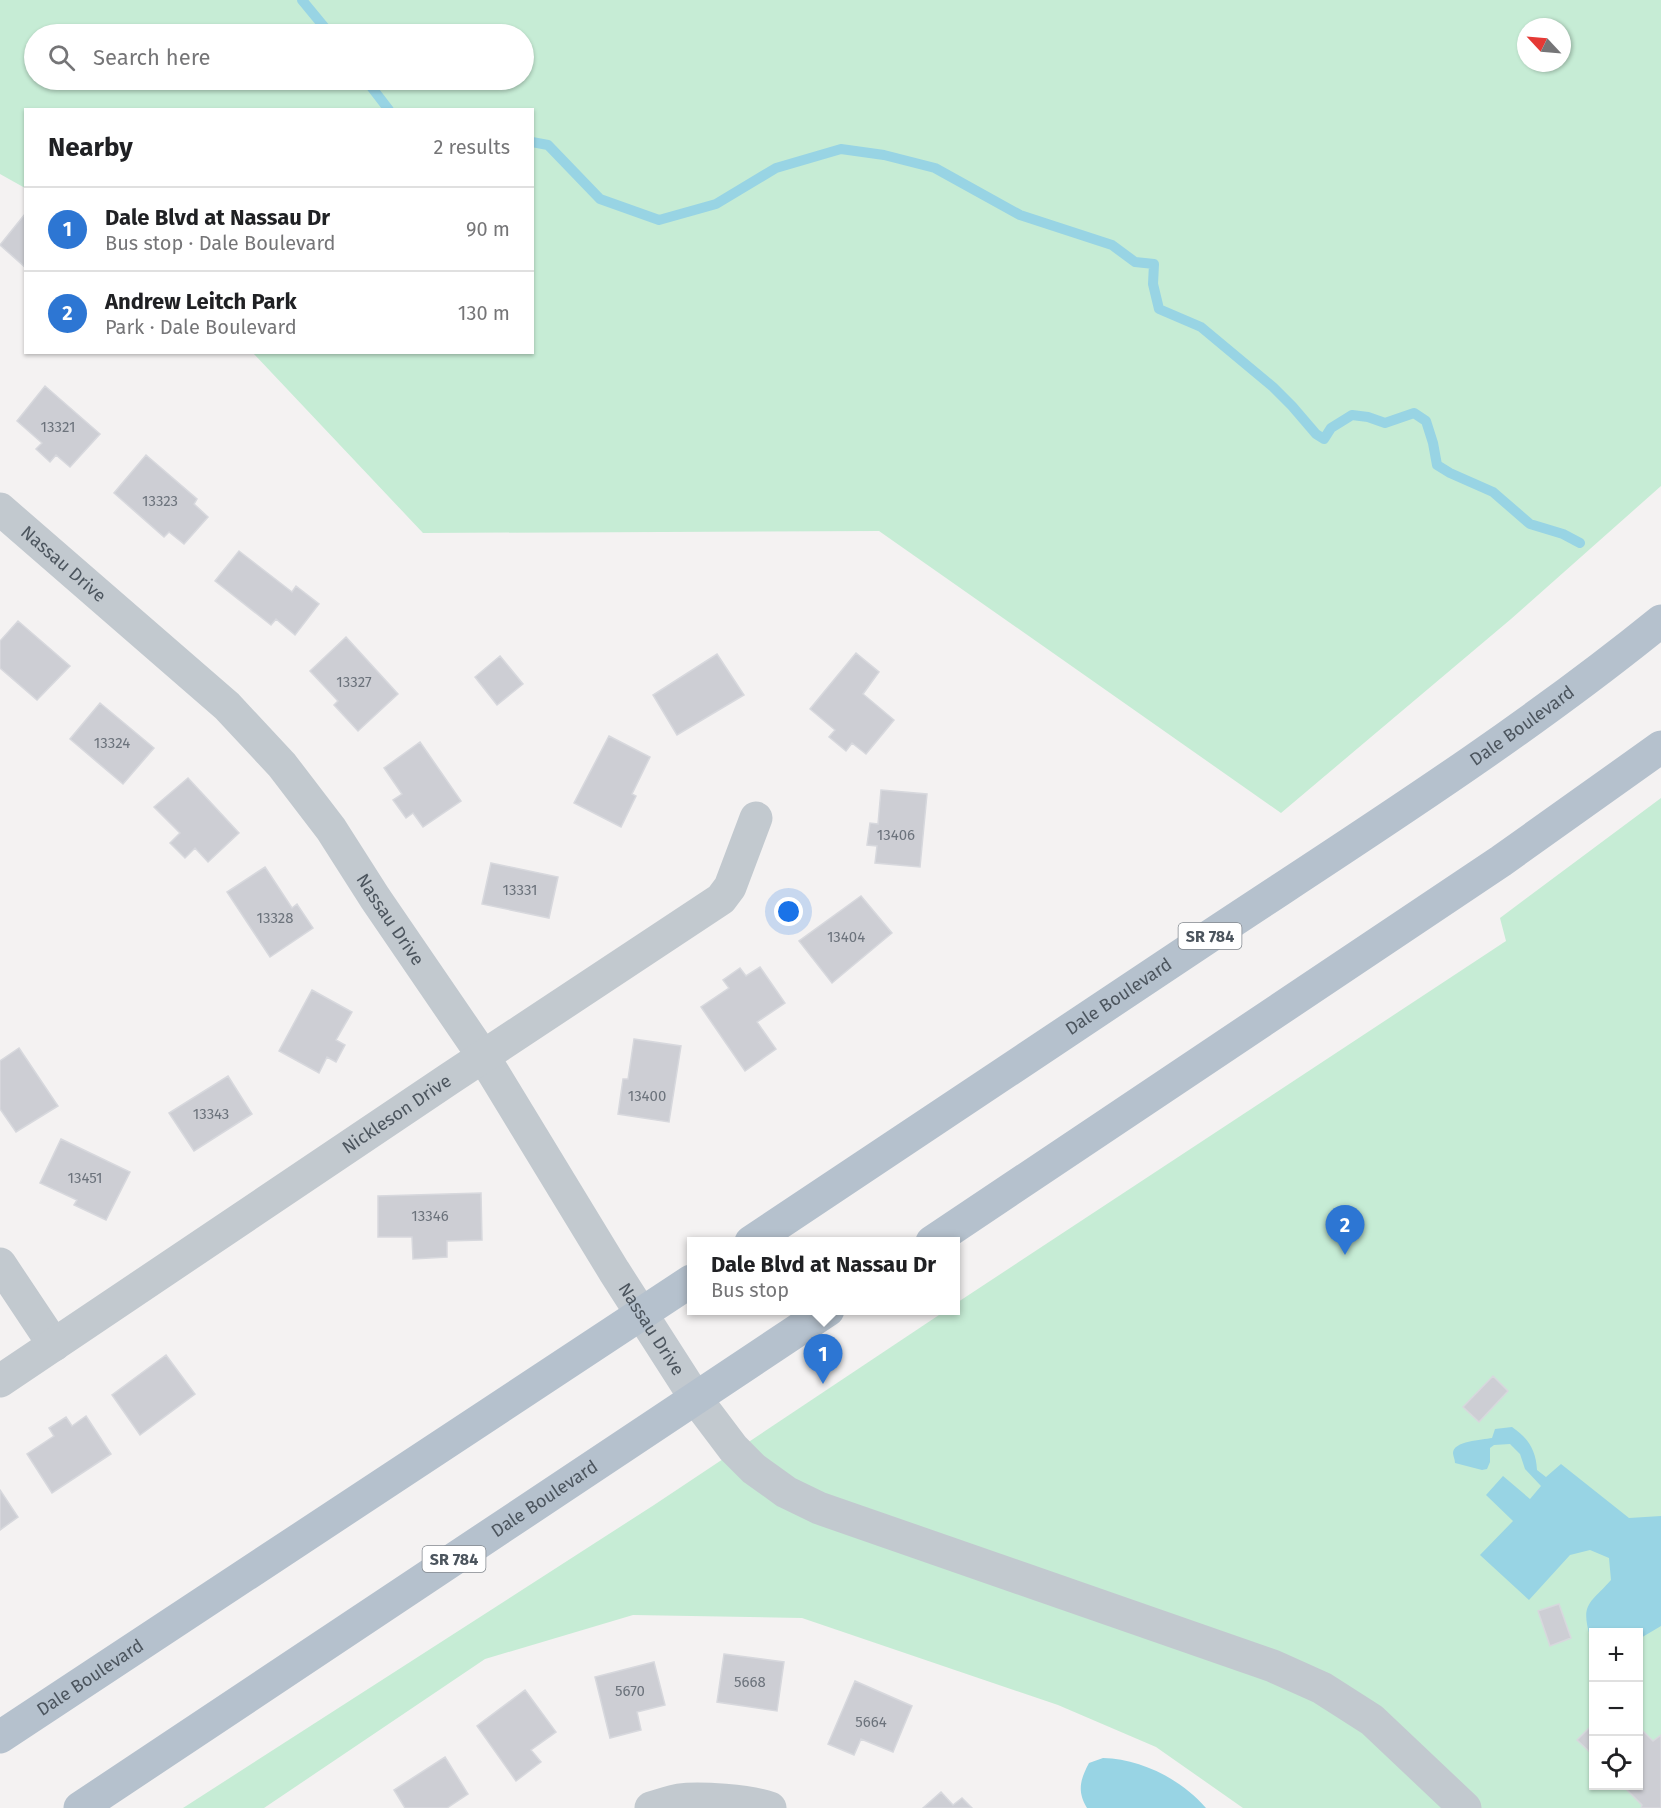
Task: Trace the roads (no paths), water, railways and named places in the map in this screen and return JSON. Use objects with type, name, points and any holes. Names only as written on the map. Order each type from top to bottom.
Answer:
[{"type":"main road","name":"Dale Boulevard","points":[[759,1237],[1514,732],[1609,663],[1661,621]]},
{"type":"main road","points":[[939,1237],[1501,861],[1661,747]]},
{"type":"main road","name":"Dale Boulevard","points":[[0,1737],[687,1284]]},
{"type":"main road","name":"Dale Boulevard","points":[[80,1808],[822,1315]]},
{"type":"street","name":"Nassau Drive","points":[[0,509],[227,706],[282,765],[332,829],[375,898],[483,1056],[696,1399],[740,1455],[754,1469],[786,1492],[819,1508],[1273,1666],[1322,1688],[1372,1720],[1465,1808]]},
{"type":"street","name":"Nickleson Drive","points":[[0,1381],[721,899],[730,887],[756,818]]},
{"type":"street","points":[[0,1264],[54,1345]]},
{"type":"street","points":[[651,1808],[680,1800],[716,1800],[770,1808]]},
{"type":"water","points":[[1512,1427],[1523,1436],[1535,1456],[1537,1470],[1546,1477],[1561,1464],[1629,1518],[1661,1516],[1661,1626],[1643,1637],[1643,1628],[1589,1628],[1589,1632],[1586,1617],[1589,1604],[1611,1580],[1609,1558],[1590,1550],[1570,1555],[1529,1600],[1480,1555],[1513,1521],[1486,1495],[1503,1476],[1530,1499],[1541,1486],[1525,1469],[1520,1454],[1510,1444],[1494,1445],[1490,1448],[1490,1462],[1487,1469],[1482,1470],[1455,1463],[1454,1449],[1475,1440],[1492,1438],[1495,1429]]},
{"type":"water","points":[[1103,1758],[1132,1762],[1159,1772],[1185,1788],[1206,1808],[1087,1808],[1081,1791],[1083,1775],[1089,1763]]},
{"type":"waterway","points":[[302,0],[322,24]]},
{"type":"waterway","points":[[374,90],[387,108]]},
{"type":"waterway","points":[[534,142],[548,145],[600,199],[659,220],[716,204],[776,168],[841,149],[884,155],[935,168],[1020,215],[1112,245],[1135,262],[1154,264],[1153,284],[1159,309],[1201,327],[1273,387],[1316,434],[1324,439],[1331,428],[1352,415],[1368,417],[1385,423],[1414,413],[1426,421],[1437,465],[1493,492],[1530,524],[1563,534],[1580,543]]},
{"type":"place","name":"Andrew Leitch Park","points":[[1345,1255]]},
{"type":"place","name":"Dale Blvd at Nassau Dr","points":[[823,1384]]}]
